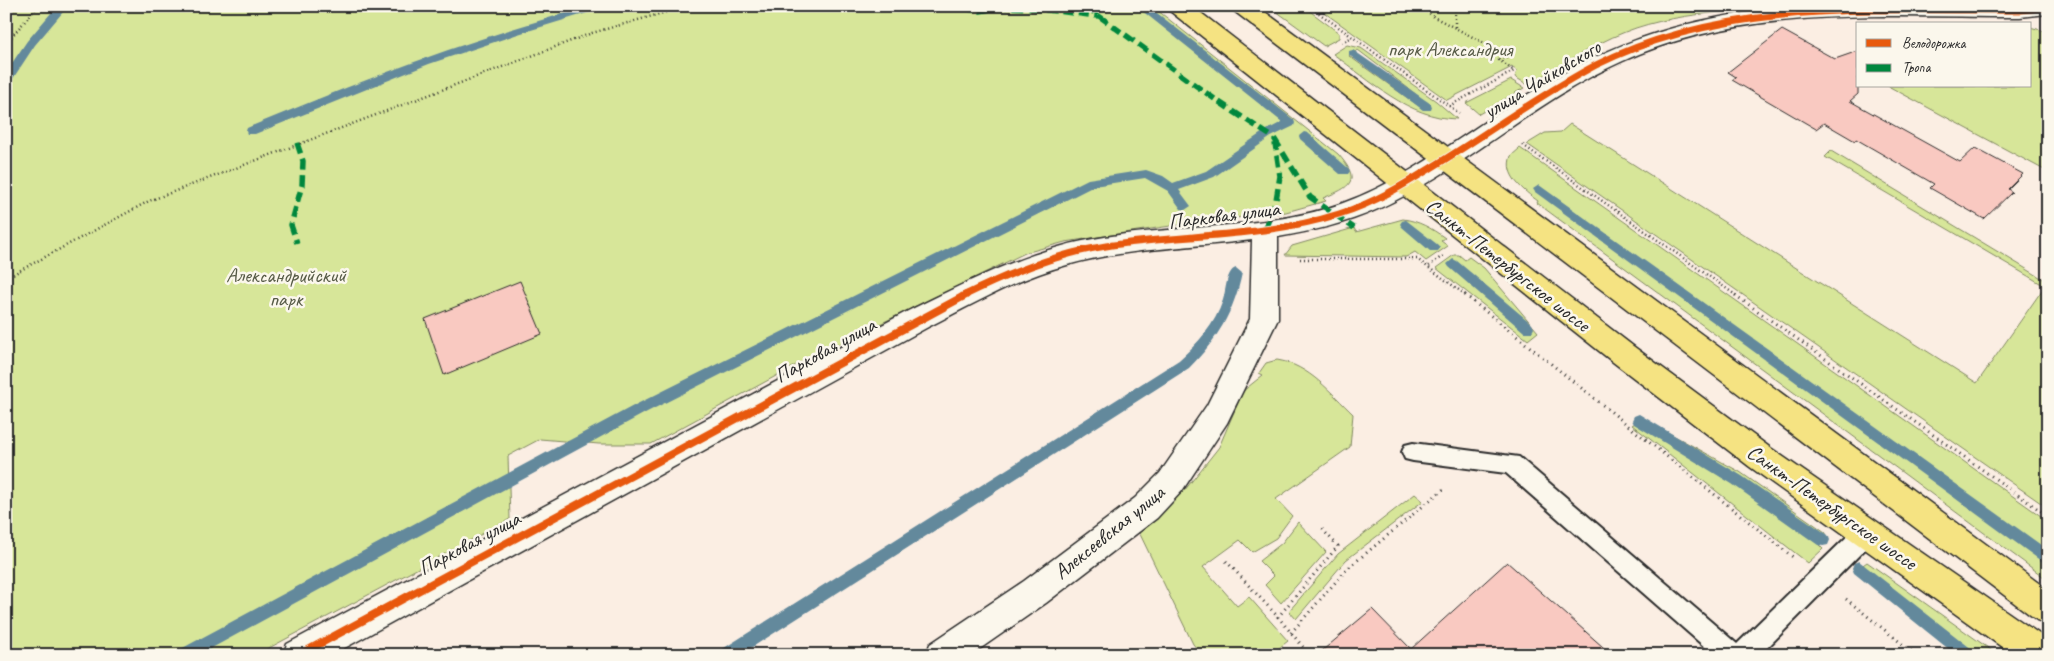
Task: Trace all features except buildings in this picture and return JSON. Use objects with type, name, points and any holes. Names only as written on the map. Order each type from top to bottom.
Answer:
[{"type":"main road","points":[[1178,6],[1405,184]]},
{"type":"main road","points":[[1242,6],[2048,609]]},
{"type":"main road","name":"Санкт-Петербургское шоссе","points":[[1405,184],[1623,354],[1761,458],[2041,655]]},
{"type":"street","name":"улица Чайковского","points":[[1446,158],[1570,80],[1615,55],[1664,35],[1749,17],[1829,12],[2020,10],[2048,7]]},
{"type":"street","points":[[2020,10],[2048,19]]},
{"type":"street","name":"Санкт-Петербургское шоссе","points":[[1405,184],[1446,158]]},
{"type":"street","name":"Парковая улица","points":[[299,655],[918,319],[979,288],[1032,266],[1070,254],[1108,247],[1266,230],[1334,216],[1377,201],[1405,184]]},
{"type":"street","name":"Алексеевская улица","points":[[942,655],[1034,592],[1146,508],[1171,482],[1217,414],[1264,319],[1266,230]]},
{"type":"lane","points":[[1414,452],[1511,464],[1732,655]]},
{"type":"lane","points":[[1743,655],[1867,532]]},
{"type":"path","points":[[6,43],[38,6]]},
{"type":"path","points":[[6,278],[150,201],[583,37],[688,6]]},
{"type":"path","points":[[1309,6],[1465,117]]},
{"type":"path","points":[[1420,6],[1492,47]]},
{"type":"path","points":[[1454,6],[1456,28]]},
{"type":"path","points":[[1449,106],[1514,71],[1499,60],[1506,57],[1503,55]]},
{"type":"path","points":[[1520,143],[2048,516]]},
{"type":"path","points":[[1293,259],[1417,259],[1798,562]]},
{"type":"path","points":[[1428,266],[1439,259]]},
{"type":"path","points":[[1291,633],[1347,569],[1448,486],[1414,452]]},
{"type":"path","points":[[1278,616],[1338,546],[1320,527]]},
{"type":"path","points":[[1226,561],[1278,616],[1303,646]]},
{"type":"path","points":[[1838,593],[1916,655]]},
{"type":"green space","name":"Александрийский парк","points":[[6,6],[1152,6],[1338,154],[1350,171],[1351,177],[1350,182],[1341,190],[1323,198],[1326,201],[1286,212],[1177,225],[1065,242],[1025,253],[798,364],[651,444],[599,444],[540,439],[508,456],[510,519],[256,655],[6,655]]},
{"type":"green space","points":[[1269,6],[1303,6],[1339,33],[1339,38],[1324,46]]},
{"type":"green space","name":"парк Александрия","points":[[1315,6],[1830,6],[1753,9],[1699,14],[1648,24],[1600,43],[1528,85],[1515,77],[1517,71],[1512,67],[1447,100]]},
{"type":"green space","points":[[2032,28],[2048,32],[2048,172],[1892,88],[2032,88]]},
{"type":"green space","points":[[1347,45],[1361,48],[1436,101],[1457,119],[1439,117],[1406,105],[1376,86],[1333,54]],"holes":[[[1358,50],[1430,105],[1423,109],[1349,56]]]},
{"type":"green space","points":[[1511,80],[1524,88],[1479,114],[1466,103]]},
{"type":"green space","points":[[1570,124],[1977,383],[2045,286],[1825,157],[1831,151],[2048,282],[2048,508],[1527,144],[1545,133],[1561,132]]},
{"type":"green space","points":[[1520,148],[2048,521],[2048,557],[1540,189],[1538,190],[2048,562],[2048,580],[1537,203],[1538,201],[1516,182],[1510,170],[1511,156]]},
{"type":"green space","points":[[1403,219],[1420,223],[1435,231],[1445,238],[1441,241],[1448,246],[1426,261],[1415,252],[1406,257],[1285,255],[1292,246],[1354,228],[1356,232]]},
{"type":"green space","points":[[1454,255],[1459,255],[1465,260],[1469,257],[1484,268],[1538,332],[1528,340],[1436,268]],"holes":[[[1455,264],[1529,327],[1526,329],[1452,266]]]},
{"type":"green space","points":[[1277,360],[1299,368],[1319,381],[1353,414],[1350,447],[1276,499],[1292,516],[1276,538],[1252,552],[1240,540],[1203,567],[1237,606],[1249,597],[1288,641],[1270,655],[1202,655],[1193,644],[1137,528],[1184,491],[1219,447],[1243,391],[1263,375],[1259,373],[1266,363]]},
{"type":"green space","points":[[1642,418],[1740,472],[1825,532],[1829,538],[1824,539],[1738,478],[1640,419]]},
{"type":"green space","points":[[1638,421],[1736,481],[1821,542],[1819,545],[1823,549],[1808,563],[1632,425]]},
{"type":"green space","points":[[1415,494],[1423,501],[1346,560],[1296,619],[1289,611],[1338,554]]},
{"type":"green space","points":[[1298,522],[1326,552],[1281,603],[1265,585],[1274,576],[1259,561],[1282,543]]},
{"type":"green space","points":[[1867,562],[1998,655],[1972,655],[1860,567]]},
{"type":"waterway","points":[[6,11],[10,6]]},
{"type":"waterway","points":[[6,80],[31,43],[63,6]]},
{"type":"waterway","points":[[251,131],[425,61],[514,31],[605,6]]},
{"type":"waterway","points":[[1141,6],[1290,123],[1271,133]]},
{"type":"waterway","points":[[1353,53],[1427,107]]},
{"type":"waterway","points":[[1172,188],[1210,174],[1267,135]]},
{"type":"waterway","points":[[1304,136],[1344,171]]},
{"type":"waterway","points":[[184,655],[642,408],[1092,182],[1146,174],[1159,179],[1172,188]]},
{"type":"waterway","points":[[1172,188],[1185,206]]},
{"type":"waterway","points":[[1539,189],[2048,559]]},
{"type":"waterway","points":[[1406,224],[1434,248]]},
{"type":"waterway","points":[[1453,264],[1528,328]]},
{"type":"waterway","points":[[726,655],[1184,364],[1204,343],[1219,323],[1229,301],[1236,273]]},
{"type":"waterway","points":[[1639,420],[1737,480],[1823,540]]},
{"type":"waterway","points":[[1859,568],[1968,655]]},
{"type":"marked path","points":[[947,6],[980,11],[1001,7],[1031,8],[1098,16]]},
{"type":"marked path","points":[[1085,6],[1216,100],[1274,138],[1310,197],[1354,228]]},
{"type":"marked path","points":[[297,143],[303,161],[302,185],[291,225],[297,243]]},
{"type":"marked path","points":[[1265,230],[1276,200],[1280,176],[1275,143]]},
{"type":"cycle path","points":[[299,655],[918,319],[992,282],[1030,267],[1069,254],[1102,247],[1270,229],[1303,223],[1352,210],[1412,180],[1574,77],[1615,55],[1661,37],[1710,25],[1761,17],[1814,12],[2020,10],[2048,7]]}]
